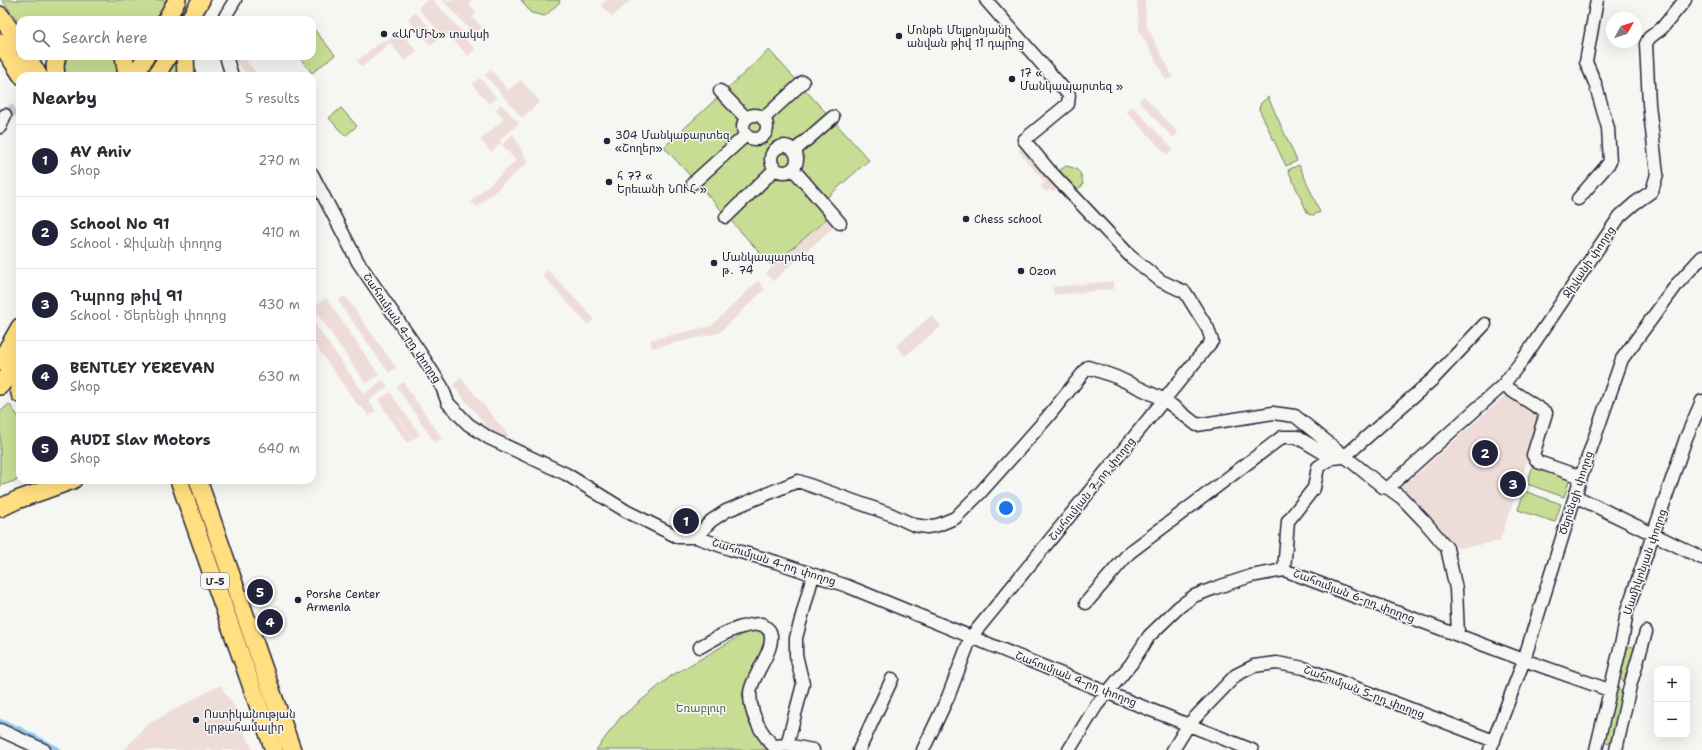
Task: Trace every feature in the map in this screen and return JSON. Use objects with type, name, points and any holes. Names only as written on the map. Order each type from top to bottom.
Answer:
[{"type":"highway","points":[[168,16],[177,0]]},
{"type":"highway","points":[[0,16],[16,38]]},
{"type":"highway","points":[[0,42],[19,72]]},
{"type":"highway","points":[[29,60],[37,72]]},
{"type":"highway","points":[[56,60],[56,72]]},
{"type":"highway","points":[[125,60],[126,72]]},
{"type":"highway","points":[[137,72],[144,60]]},
{"type":"highway","points":[[158,72],[166,60]]},
{"type":"highway","points":[[185,60],[186,72]]},
{"type":"highway","points":[[0,340],[16,325]]},
{"type":"highway","points":[[0,362],[16,334]]},
{"type":"highway","points":[[0,386],[16,365]]},
{"type":"highway","points":[[1,503],[31,484]]},
{"type":"highway","points":[[1,503],[60,484]]},
{"type":"highway","name":"Մ-5","points":[[178,484],[274,750]]},
{"type":"highway","name":"Մ-5","points":[[201,484],[292,750]]},
{"type":"street","points":[[226,16],[235,0]]},
{"type":"street","name":"Շահումյան 7-րդ փողոց","points":[[923,750],[948,697],[972,637],[1212,341],[1208,329],[1185,292],[1161,281],[1131,257],[1049,170],[1024,140],[1068,104],[1069,95],[986,0]]},
{"type":"street","points":[[1578,199],[1610,162],[1608,128],[1595,83],[1586,62],[1597,0]]},
{"type":"street","name":"Ջիվանի փողոց","points":[[1388,488],[1503,385],[1524,358],[1620,216],[1635,202],[1652,191],[1657,174],[1649,104],[1646,44],[1648,38],[1662,28],[1684,0]]},
{"type":"street","points":[[227,60],[231,72]]},
{"type":"street","points":[[763,119],[804,82]]},
{"type":"street","points":[[720,91],[746,118]]},
{"type":"street","points":[[0,127],[5,115]]},
{"type":"street","points":[[755,115],[763,119],[767,127],[763,136],[754,139],[746,136],[742,127],[746,118],[755,115]]},
{"type":"street","points":[[794,151],[833,117]]},
{"type":"street","points":[[693,183],[746,136]]},
{"type":"street","points":[[763,136],[775,149]]},
{"type":"street","points":[[785,146],[794,151],[797,160],[793,169],[784,172],[775,169],[770,159],[775,149],[785,146]]},
{"type":"street","points":[[726,217],[775,169]]},
{"type":"street","points":[[793,169],[840,223]]},
{"type":"street","name":"Շահումյան 4-րդ փողոց","points":[[316,182],[358,262],[423,357],[442,387],[448,403],[468,424],[489,438],[566,474],[626,511],[678,537],[696,537],[847,586],[1108,693],[1252,750]]},
{"type":"street","name":"Ծերենցի փողոց","points":[[1492,745],[1524,660],[1581,476],[1622,359],[1678,282],[1702,257]]},
{"type":"street","points":[[1284,570],[1288,521],[1314,488],[1318,467],[1338,457],[1433,379],[1486,324]]},
{"type":"street","points":[[696,537],[711,521],[726,511],[798,481],[890,514],[914,525],[927,527],[938,525],[955,518],[980,493],[1046,419],[1088,367],[1116,377],[1165,400],[1197,425],[1273,413],[1295,416],[1338,457]]},
{"type":"street","points":[[1503,385],[1546,414],[1532,455],[1538,462],[1581,476]]},
{"type":"street","name":"Մամիկոնյան փողոց","points":[[1599,749],[1610,686],[1623,636],[1627,611],[1686,438],[1702,401]]},
{"type":"street","points":[[1086,603],[1129,553],[1282,437],[1297,437],[1338,457],[1383,488],[1388,488],[1402,498],[1426,522],[1447,548],[1456,589],[1458,635]]},
{"type":"street","points":[[1575,496],[1702,558]]},
{"type":"street","name":"Շահումյան 6-րդ փողոց","points":[[1069,750],[1096,706],[1108,693],[1150,636],[1179,607],[1194,596],[1252,576],[1284,570],[1524,660],[1610,686],[1630,686]]},
{"type":"street","points":[[779,747],[803,684],[796,654],[796,638],[813,575]]},
{"type":"street","points":[[700,647],[727,632],[752,624],[762,624],[769,630],[771,640],[750,692],[757,724],[761,732],[779,747],[813,750]]},
{"type":"street","points":[[1616,750],[1630,686],[1646,632]]},
{"type":"street","name":"Շահումյան 5-րդ փողոց","points":[[1173,750],[1189,724],[1236,675],[1254,666],[1277,663],[1304,668],[1492,745]]},
{"type":"street","points":[[859,750],[892,679]]},
{"type":"street","points":[[0,730],[44,750]]},
{"type":"shaded area","points":[[427,0],[433,0],[465,35],[463,37],[475,49],[468,56],[448,34],[444,37],[418,8]]},
{"type":"shaded area","points":[[442,0],[469,0],[471,3],[469,5],[476,13],[472,17],[482,27],[474,34]]},
{"type":"shaded area","points":[[606,0],[631,0],[612,17],[601,5]]},
{"type":"shaded area","points":[[1137,0],[1145,0],[1146,25],[1173,77],[1166,80],[1139,30]]},
{"type":"shaded area","points":[[415,12],[439,38],[431,45],[408,19]]},
{"type":"shaded area","points":[[399,30],[417,51],[405,61],[390,43],[362,67],[357,61],[384,39],[386,42]]},
{"type":"shaded area","points":[[235,60],[245,60],[256,72],[245,72]]},
{"type":"shaded area","points":[[491,70],[508,90],[521,80],[540,102],[522,118],[485,75]]},
{"type":"shaded area","points":[[480,78],[497,98],[489,104],[472,84]]},
{"type":"shaded area","points":[[1144,96],[1178,133],[1173,138],[1139,101]]},
{"type":"shaded area","points":[[501,104],[519,123],[500,140],[501,143],[491,152],[480,140],[504,119],[496,109]]},
{"type":"shaded area","points":[[1132,106],[1173,149],[1167,155],[1126,111]]},
{"type":"shaded area","points":[[513,134],[528,162],[477,207],[471,201],[516,161],[502,144]]},
{"type":"shaded area","points":[[1024,146],[1059,187],[1053,192],[1050,189],[1046,192],[1041,186],[1045,182],[1018,151]]},
{"type":"shaded area","points":[[830,216],[837,224],[773,281],[766,273]]},
{"type":"shaded area","points":[[548,270],[594,319],[588,325],[542,275]]},
{"type":"shaded area","points":[[758,281],[765,289],[719,333],[652,348],[650,340],[711,326]]},
{"type":"shaded area","points":[[1113,281],[1114,289],[1054,295],[1053,287]]},
{"type":"shaded area","points":[[345,296],[396,368],[389,373],[338,301]]},
{"type":"shaded area","points":[[326,298],[379,375],[366,384],[316,311],[316,305]]},
{"type":"shaded area","points":[[932,315],[941,326],[905,356],[896,346]]},
{"type":"shaded area","points":[[316,326],[364,394],[383,380],[388,387],[368,401],[376,411],[369,416],[361,406],[359,407],[316,346]]},
{"type":"shaded area","points":[[461,378],[509,436],[500,443],[453,385]]},
{"type":"shaded area","points":[[403,382],[442,438],[435,443],[397,387]]},
{"type":"shaded area","points":[[390,392],[420,435],[414,439],[384,396]]},
{"type":"shaded area","points":[[1508,393],[1542,417],[1500,540],[1502,541],[1458,548],[1400,489]]},
{"type":"shaded area","points":[[384,396],[413,439],[407,443],[378,400]]},
{"type":"shaded area","name":"Ոստիկանության կրթահամալիր","points":[[220,685],[239,714],[236,717],[253,750],[124,750],[148,724]]},
{"type":"green space","points":[[2,0],[167,0],[158,16],[16,16],[16,19]]},
{"type":"green space","points":[[521,0],[559,0],[560,2],[545,16],[531,13]]},
{"type":"green space","points":[[316,32],[335,55],[313,72],[311,72],[301,60],[316,60]]},
{"type":"green space","points":[[769,50],[869,160],[821,203],[830,216],[772,266],[664,147]]},
{"type":"green space","points":[[64,60],[118,60],[118,72],[63,72]]},
{"type":"green space","points":[[175,60],[178,60],[180,72],[168,72]]},
{"type":"green space","points":[[1268,97],[1297,161],[1286,166],[1259,109],[1261,103]]},
{"type":"green space","points":[[341,108],[357,126],[345,136],[329,118]]},
{"type":"green space","points":[[1299,165],[1320,212],[1313,215],[1308,214],[1288,170]]},
{"type":"green space","points":[[1066,166],[1079,171],[1082,177],[1083,185],[1078,189],[1071,190],[1059,176],[1060,170]]},
{"type":"green space","points":[[9,404],[16,414],[16,480],[0,486],[0,412]]},
{"type":"green space","points":[[1533,465],[1570,478],[1564,497],[1527,484]]},
{"type":"green space","points":[[1524,491],[1561,504],[1555,522],[1518,510]]},
{"type":"green space","name":"Եռաբլուր","points":[[760,630],[765,639],[765,645],[742,694],[748,721],[773,750],[596,750],[620,718],[671,676],[747,632]]},
{"type":"green space","points":[[1631,646],[1635,648],[1625,681],[1623,681],[1619,678],[1627,649]]},
{"type":"green space","points":[[1618,689],[1623,695],[1612,742],[1607,744],[1604,740],[1615,690]]},
{"type":"waterway","points":[[0,723],[18,730],[56,750]]},
{"type":"tunnel","points":[[5,115],[16,108]]},
{"type":"place","name":"«ԱՐՄԻՆ» տակսի","points":[[384,34]]},
{"type":"place","name":"Մոնթե Մելքոնյանի անվան թիվ 11 դպրոց","points":[[899,36]]},
{"type":"place","name":"17 « Մանկապարտեզ »","points":[[1012,79]]},
{"type":"place","name":"304 Մանկաpարտեզ «Շողեր»","points":[[607,141]]},
{"type":"place","name":"հ 77 « Երեւանի ՆՈՒՀ »","points":[[609,182]]},
{"type":"place","name":"Chess school","points":[[966,219]]},
{"type":"place","name":"Մանկապարտեզ թ․ 74","points":[[714,263]]},
{"type":"place","name":"Ozon","points":[[1021,271]]},
{"type":"place","name":"School No 91","points":[[1485,453]]},
{"type":"place","name":"Դպրոց թիվ 91","points":[[1513,484]]},
{"type":"place","name":"AV Aniv","points":[[686,521]]},
{"type":"place","name":"AUDI Slav Motors","points":[[260,592]]},
{"type":"place","name":"Porshe Center Armenia","points":[[298,600]]},
{"type":"place","name":"BENTLEY YEREVAN","points":[[270,622]]},
{"type":"place","name":"Ոստիկանության կրթահամալիր","points":[[196,720]]}]
